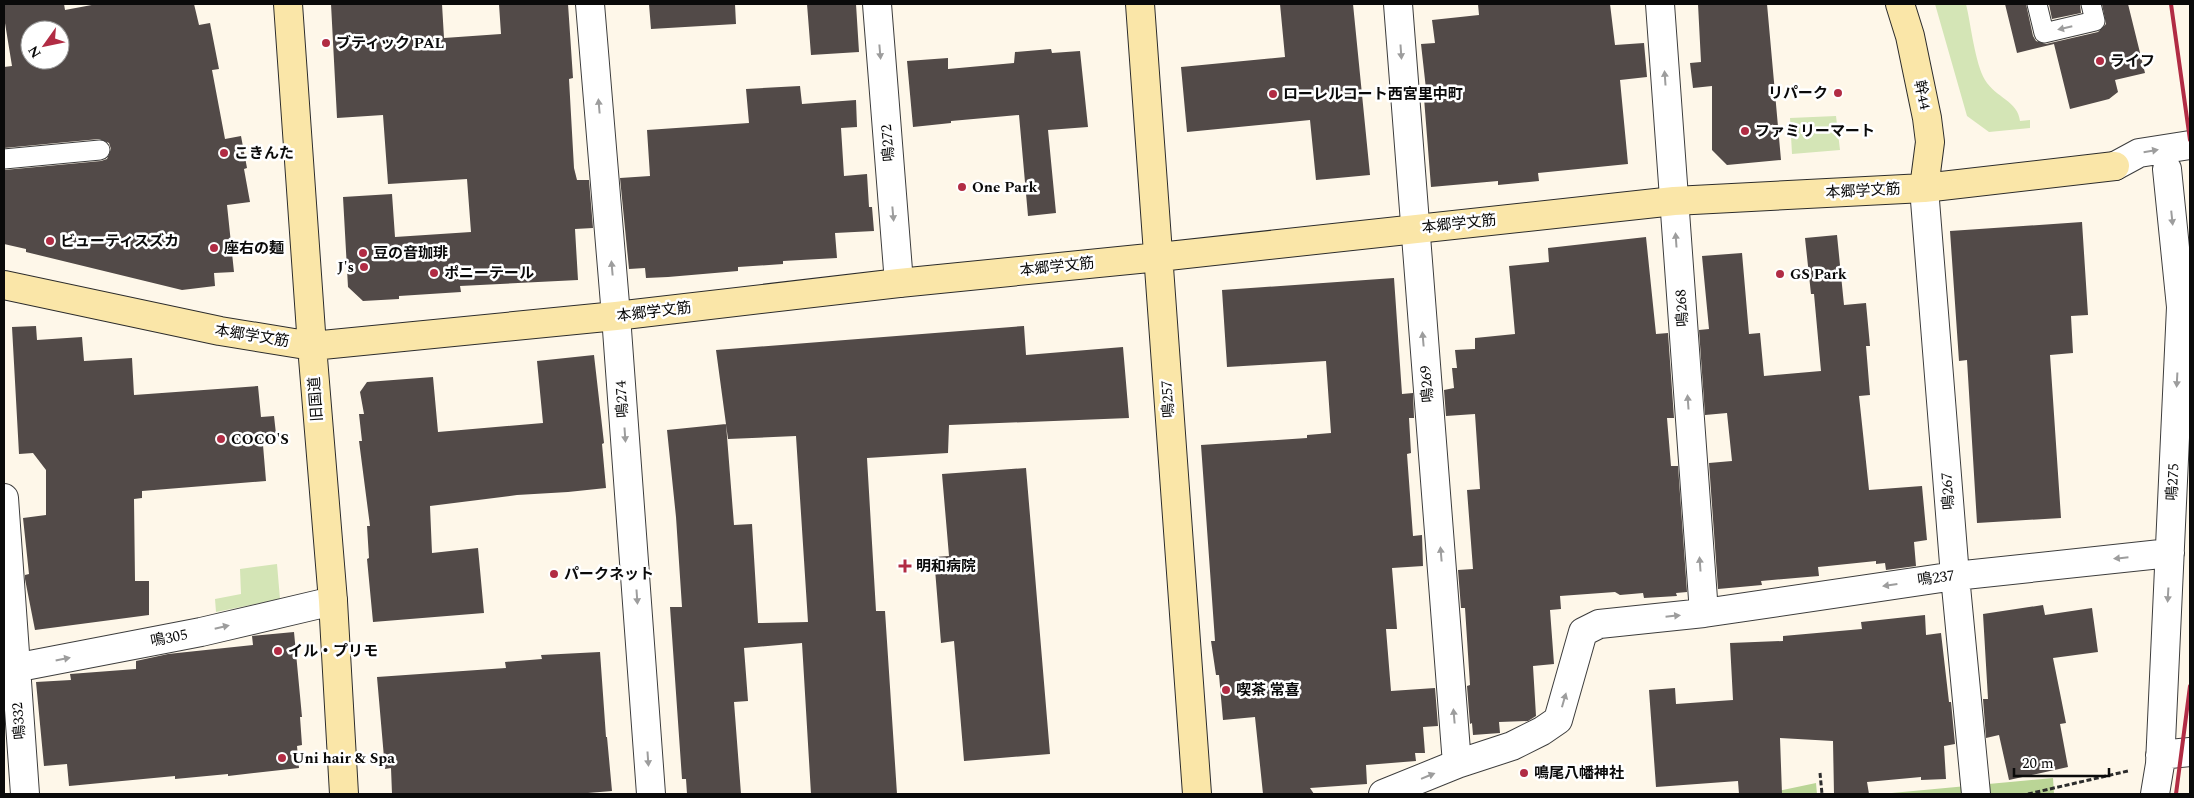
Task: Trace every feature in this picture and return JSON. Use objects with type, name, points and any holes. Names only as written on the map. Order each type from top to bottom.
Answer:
[{"type":"street","name":"旧国道","points":[[288,4],[312,346],[333,601],[344,794]]},
{"type":"street","name":"鳴274","points":[[590,4],[616,316],[651,794]]},
{"type":"street","name":"鳴272","points":[[876,4],[899,283]]},
{"type":"street","name":"鳴257","points":[[1140,4],[1196,794]]},
{"type":"street","name":"鳴269","points":[[1398,4],[1414,229],[1458,764]]},
{"type":"street","name":"鳴268","points":[[1660,4],[1704,613]]},
{"type":"street","name":"幹44","points":[[1900,4],[1910,36],[1927,118],[1930,142],[1924,188]]},
{"type":"street","name":"本郷学文筋","points":[[2115,166],[2139,153],[2190,145]]},
{"type":"street","name":"本郷学文筋","points":[[4,284],[220,331],[312,346],[616,316],[899,283],[1159,257],[1674,201],[1924,188],[2115,166],[2140,172],[2179,168]]},
{"type":"street","name":"鳴275","points":[[2154,794],[2160,760],[2181,307],[2179,168]]},
{"type":"street","name":"鳴267","points":[[1924,188],[1954,576],[1976,794]]},
{"type":"street","name":"鳴332","points":[[4,498],[9,669],[25,794]]},
{"type":"street","name":"鳴237","points":[[1383,794],[1458,764],[1512,746],[1542,731],[1558,720],[1583,632],[1599,624],[1704,613],[1954,576],[2170,552]]},
{"type":"street","name":"鳴305","points":[[9,669],[201,632],[333,601]]},
{"type":"street","points":[[2160,760],[2190,752]]},
{"type":"lane","points":[[2037,4],[2044,33],[2095,21],[2091,4]]},
{"type":"lane","points":[[4,159],[100,150]]},
{"type":"path","points":[[2028,794],[2160,760]]},
{"type":"path","points":[[1820,773],[1822,794]]},
{"type":"green space","points":[[1935,4],[1966,4],[1976,54],[1985,80],[2011,104],[2018,114],[2020,121],[2030,120],[2030,128],[1989,132],[1967,116]]},
{"type":"green space","points":[[1836,116],[1840,150],[1792,154],[1790,118]]},
{"type":"green space","points":[[277,564],[280,599],[216,612],[215,599],[241,594],[240,569]]},
{"type":"green space","points":[[2053,778],[2054,794],[1881,794]]},
{"type":"green space","points":[[1816,783],[1817,794],[1764,794]]},
{"type":"building","points":[[4,4],[64,4],[65,10],[97,4],[194,4],[199,25],[210,23],[219,69],[212,70],[225,139],[241,136],[247,168],[244,169],[250,202],[227,205],[234,272],[214,273],[215,286],[182,290],[26,252],[26,249],[4,244],[4,170],[101,161],[107,159],[111,149],[109,143],[99,139],[4,148],[4,67],[12,66],[4,17]]},
{"type":"building","points":[[331,4],[442,4],[444,38],[501,34],[499,4],[568,4],[573,78],[569,79],[574,168],[577,180],[589,180],[593,228],[575,229],[578,280],[460,286],[461,292],[399,296],[399,299],[363,301],[348,287],[343,197],[392,194],[395,237],[471,232],[467,179],[388,184],[383,115],[337,118]]},
{"type":"building","points":[[649,4],[735,4],[736,24],[651,29]]},
{"type":"building","points":[[807,4],[856,4],[859,52],[811,55]]},
{"type":"building","name":"ローレルコート西宮里中町","points":[[1280,4],[1353,4],[1370,175],[1316,180],[1310,120],[1187,132],[1181,67],[1285,57]]},
{"type":"building","points":[[1478,4],[1610,4],[1615,45],[1644,43],[1647,77],[1620,80],[1628,164],[1538,173],[1539,181],[1498,185],[1498,181],[1431,187],[1424,98],[1427,98],[1421,44],[1435,43],[1432,20],[1479,15]]},
{"type":"building","points":[[1698,4],[1767,4],[1781,160],[1727,165],[1712,150],[1712,86],[1693,88],[1690,63],[1701,62]]},
{"type":"building","name":"ライフ","points":[[2005,4],[2026,4],[2033,36],[2036,41],[2046,44],[2098,32],[2106,24],[2102,4],[2128,4],[2145,73],[2115,80],[2118,92],[2109,99],[2070,109],[2054,44],[2017,53]]},
{"type":"building","points":[[2049,4],[2080,4],[2081,13],[2052,19]]},
{"type":"building","points":[[1051,49],[1052,53],[1080,51],[1088,127],[1048,130],[1056,213],[1028,216],[1019,115],[951,121],[951,123],[913,127],[907,61],[948,58],[948,69],[1014,63],[1015,52]]},
{"type":"building","points":[[800,86],[802,104],[856,100],[857,127],[841,128],[844,176],[867,174],[869,207],[872,207],[874,231],[835,233],[837,258],[783,261],[783,264],[738,267],[738,271],[668,277],[646,278],[645,268],[629,269],[620,178],[650,176],[647,130],[749,123],[746,89]]},
{"type":"building","points":[[2082,222],[2088,315],[2071,316],[2073,353],[2050,355],[2061,518],[1977,523],[1967,360],[1959,361],[1950,231]]},
{"type":"building","points":[[1837,235],[1844,305],[1866,303],[1870,346],[1866,346],[1870,395],[1859,396],[1869,490],[1922,486],[1927,540],[1914,542],[1916,566],[1886,570],[1885,563],[1876,564],[1876,561],[1818,567],[1819,576],[1761,581],[1762,585],[1718,589],[1709,463],[1732,461],[1727,413],[1705,415],[1699,330],[1709,329],[1702,256],[1742,253],[1749,334],[1760,333],[1764,376],[1821,371],[1814,294],[1811,294],[1805,238]]},
{"type":"building","points":[[1646,237],[1656,334],[1668,333],[1674,418],[1667,418],[1671,466],[1678,466],[1687,592],[1676,593],[1677,596],[1644,598],[1643,593],[1620,595],[1615,592],[1560,596],[1561,609],[1550,610],[1554,664],[1533,666],[1536,716],[1528,721],[1499,722],[1500,733],[1473,735],[1472,723],[1470,724],[1467,686],[1470,685],[1465,608],[1461,608],[1458,570],[1473,569],[1467,490],[1480,489],[1475,414],[1446,416],[1444,390],[1454,388],[1452,368],[1457,368],[1455,350],[1475,349],[1475,338],[1515,334],[1509,266],[1549,262],[1548,248]]},
{"type":"building","points":[[1394,278],[1402,394],[1413,393],[1414,418],[1409,418],[1411,453],[1407,454],[1413,536],[1422,535],[1423,566],[1392,568],[1397,629],[1386,629],[1391,691],[1435,688],[1438,726],[1423,727],[1425,753],[1415,753],[1416,761],[1366,765],[1367,784],[1310,788],[1314,794],[1263,794],[1255,717],[1223,720],[1219,675],[1216,675],[1211,641],[1215,641],[1201,445],[1307,438],[1307,435],[1331,433],[1326,361],[1227,367],[1222,290]]},
{"type":"building","points":[[36,326],[37,340],[82,337],[84,361],[132,358],[134,395],[258,386],[261,417],[274,416],[277,443],[263,445],[266,481],[142,491],[142,498],[134,499],[135,581],[149,581],[149,615],[35,630],[25,579],[25,575],[29,574],[23,518],[46,515],[46,470],[33,453],[19,454],[12,327]]},
{"type":"building","points":[[1024,326],[1026,355],[1123,347],[1129,418],[949,425],[948,453],[867,458],[876,611],[885,611],[897,794],[811,794],[802,643],[744,648],[748,701],[734,702],[741,794],[687,794],[686,779],[682,779],[670,607],[682,607],[676,517],[667,430],[726,424],[716,350]],"holes":[[[726,424],[728,439],[796,436],[808,622],[758,623],[752,524],[734,525]]]},
{"type":"building","points":[[594,355],[604,443],[602,444],[606,488],[517,495],[430,506],[432,553],[478,548],[484,613],[373,622],[367,559],[369,558],[367,526],[370,526],[359,441],[362,441],[359,414],[364,414],[360,392],[367,382],[433,377],[438,432],[543,423],[537,361]]},
{"type":"building","points":[[1026,468],[1050,754],[964,761],[954,641],[941,643],[934,557],[949,556],[942,474]]},
{"type":"building","points":[[2043,605],[2045,615],[2092,608],[2098,652],[2053,658],[2066,723],[2060,724],[2068,767],[2009,780],[1999,735],[1986,738],[1983,699],[1988,699],[1983,614]]},
{"type":"building","points":[[1925,615],[1926,635],[1941,633],[1949,702],[1951,702],[1955,744],[1944,746],[1946,779],[1921,780],[1921,777],[1867,782],[1869,794],[1834,794],[1833,741],[1780,738],[1782,794],[1739,794],[1738,781],[1656,787],[1649,690],[1675,688],[1676,704],[1733,700],[1730,643],[1783,641],[1783,636],[1862,629],[1861,622]]},
{"type":"building","points":[[294,632],[302,717],[300,717],[302,745],[297,746],[299,768],[228,776],[228,774],[175,779],[175,776],[69,786],[67,764],[44,766],[36,682],[71,680],[70,674],[136,669],[136,661],[168,654],[253,645],[252,636]]},
{"type":"building","points":[[600,652],[612,791],[576,794],[392,794],[391,768],[385,769],[377,677],[506,668],[505,662],[542,659],[541,655]]},
{"type":"railway","points":[[2171,4],[2190,140]]},
{"type":"railway","points":[[2176,794],[2190,686]]},
{"type":"place","name":"ブティック PAL","points":[[326,43]]},
{"type":"place","name":"ライフ","points":[[2100,61]]},
{"type":"place","name":"リパーク","points":[[1838,93]]},
{"type":"place","name":"ローレルコート西宮里中町","points":[[1273,94]]},
{"type":"place","name":"ファミリーマート","points":[[1745,131]]},
{"type":"place","name":"こきんた","points":[[224,153]]},
{"type":"place","name":"One Park","points":[[962,187]]},
{"type":"place","name":"ビューティスズカ","points":[[50,241]]},
{"type":"place","name":"座右の麺","points":[[214,248]]},
{"type":"place","name":"豆の音珈琲","points":[[363,253]]},
{"type":"place","name":"J's","points":[[364,267]]},
{"type":"place","name":"ポニーテール","points":[[434,273]]},
{"type":"place","name":"GS Park","points":[[1780,274]]},
{"type":"place","name":"COCO'S","points":[[221,439]]},
{"type":"place","name":"明和病院","points":[[905,566]]},
{"type":"place","name":"パークネット","points":[[554,574]]},
{"type":"place","name":"イル・プリモ","points":[[278,651]]},
{"type":"place","name":"喫茶 常喜","points":[[1226,690]]},
{"type":"place","name":"Uni hair & Spa","points":[[282,758]]},
{"type":"place","name":"鳴尾八幡神社","points":[[1524,773]]}]
